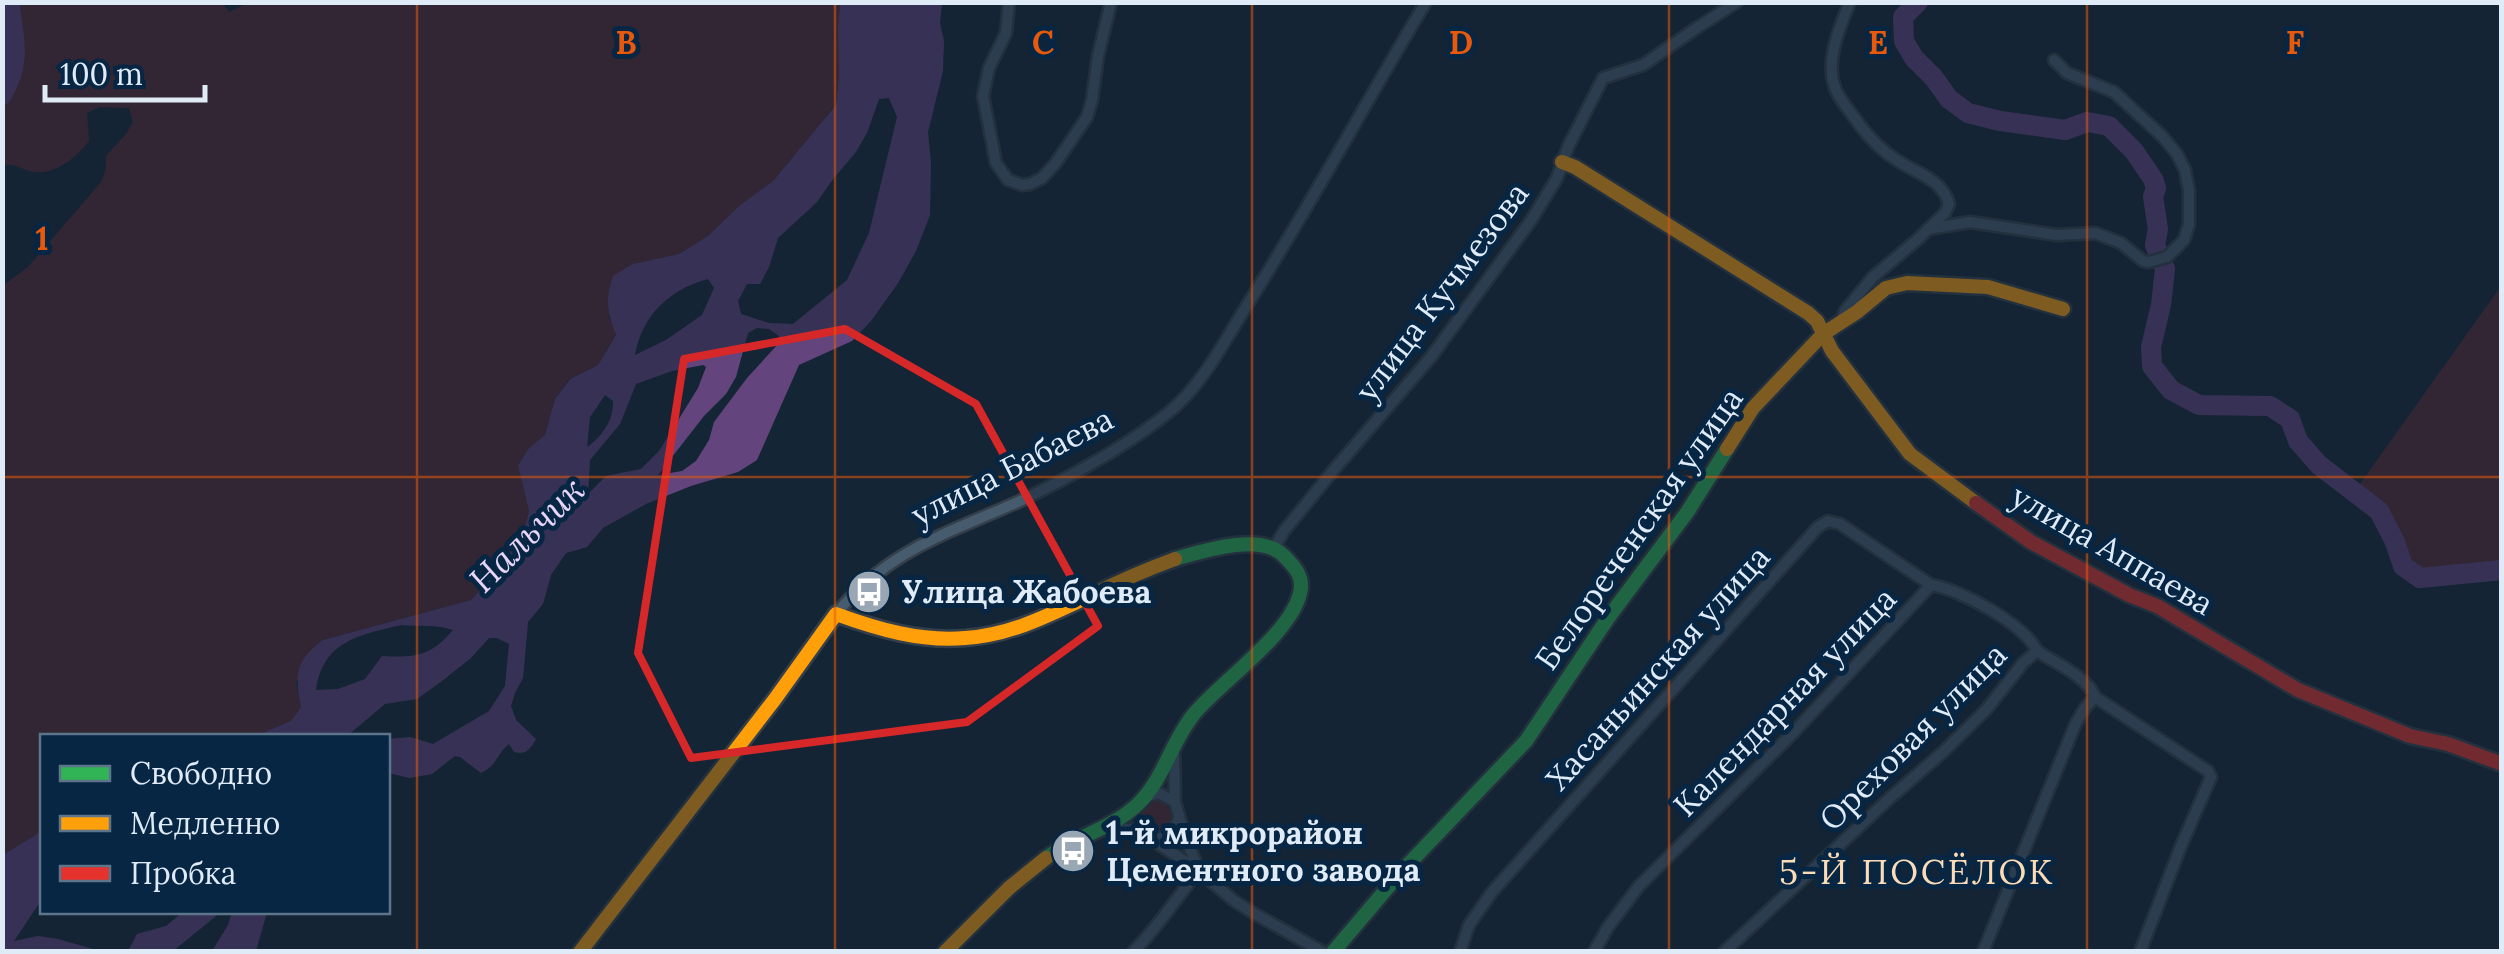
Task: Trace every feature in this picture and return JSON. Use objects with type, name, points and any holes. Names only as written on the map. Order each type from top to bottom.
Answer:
[{"type":"street","points":[[1009,2],[1006,33],[989,68],[984,96],[996,164],[1008,180],[1030,184],[1055,164],[1087,117],[1111,2]]},
{"type":"street","name":"улица Бабаева","points":[[580,952],[775,700],[836,614],[863,584],[906,552],[1068,476],[1149,428],[1174,408],[1225,340],[1282,250],[1426,2]]},
{"type":"street","name":"улица Кучмезова","points":[[1274,548],[1332,472],[1431,357],[1532,220],[1557,178],[1603,78],[1644,65],[1737,2]]},
{"type":"street","points":[[1841,322],[1845,311],[1873,277],[1948,208],[1946,195],[1933,180],[1895,160],[1875,143],[1834,86],[1838,35],[1850,2]]},
{"type":"street","points":[[1928,229],[1970,222],[2057,234],[2095,233],[2122,243],[2144,262],[2167,256],[2184,240],[2190,217],[2189,191],[2177,154],[2114,92],[2067,74],[2054,60]]},
{"type":"street","name":"улица Аппаева","points":[[1562,162],[1672,226],[1808,314],[1910,454],[2031,542],[2113,587],[2165,610],[2298,690],[2410,736],[2448,744],[2502,764]]},
{"type":"street","name":"Белореченская улица","points":[[1333,952],[1401,872],[1526,741],[1608,618],[1706,485],[1753,408],[1824,334],[1886,288],[1906,282],[1988,287],[2062,309]]},
{"type":"street","name":"Хасаньинская улица","points":[[1460,952],[1470,925],[1492,892],[1818,528],[1828,521],[1840,524],[1930,584]]},
{"type":"street","points":[[836,614],[888,632],[956,639],[981,637],[1044,618],[1169,561],[1230,546],[1260,544],[1288,557],[1299,571],[1300,595],[1252,659],[1192,716],[1156,785],[1138,803],[1134,822],[1147,838],[1199,871],[1254,914],[1323,952]]},
{"type":"street","name":"Календарная улица","points":[[1594,952],[1639,886],[1795,731],[1930,584],[1972,598],[2029,638],[2037,651]]},
{"type":"street","name":"Ореховая улица","points":[[1724,952],[1944,752],[2037,651],[2086,682],[2096,697],[2208,771],[2211,777],[2140,952]]},
{"type":"street","points":[[1983,952],[2076,725],[2084,708],[2096,697]]},
{"type":"street","points":[[1147,838],[1170,835],[1177,825],[1174,752]]},
{"type":"street","points":[[945,952],[1051,854],[1158,793],[1178,807],[1199,871]]},
{"type":"street","points":[[1089,832],[1136,829]]},
{"type":"street","points":[[1133,952],[1199,871]]},
{"type":"highlighted area","points":[[845,329],[976,404],[1098,626],[967,722],[691,758],[638,653],[684,359]]},
{"type":"shaded area","points":[[222,2],[229,12],[250,2],[840,3],[835,105],[774,180],[708,236],[679,254],[633,264],[609,316],[616,334],[598,365],[569,379],[555,399],[545,435],[518,464],[529,511],[524,530],[503,565],[471,600],[323,640],[296,682],[301,707],[291,721],[260,734],[40,734],[40,832],[3,855],[2,288],[28,267],[101,182],[106,156],[133,122],[129,108],[100,107],[87,113],[89,141],[62,166],[35,172],[3,165],[3,3]]},
{"type":"shaded area","points":[[2501,286],[2501,570],[2420,578],[2403,566],[2379,511],[2355,491]]},
{"type":"shaded area","points":[[1157,801],[1168,806],[1173,817],[1168,828],[1157,833],[1146,828],[1141,817],[1146,806]]},
{"type":"water","name":"Нальчик","points":[[840,3],[942,3],[943,71],[928,132],[930,215],[916,251],[871,321],[852,341],[799,365],[757,460],[738,472],[646,504],[603,528],[587,547],[566,553],[551,575],[543,604],[528,622],[523,678],[511,706],[516,720],[536,739],[530,748],[514,752],[509,744],[481,773],[455,756],[432,774],[410,778],[390,773],[390,739],[410,737],[433,744],[489,711],[505,686],[509,644],[497,638],[489,638],[471,658],[417,699],[385,704],[349,734],[260,734],[291,721],[301,707],[299,669],[307,654],[323,640],[471,600],[503,565],[524,530],[529,511],[518,465],[529,448],[545,435],[555,399],[570,379],[598,365],[616,335],[608,306],[613,276],[633,264],[679,254],[708,236],[774,180],[836,105]],"holes":[[[889,98],[897,117],[869,233],[847,280],[793,324],[769,323],[741,314],[738,301],[747,284],[760,284],[778,238],[817,202],[856,152],[879,99]],[[708,279],[714,288],[702,315],[666,340],[635,355],[651,316],[670,297]],[[757,328],[769,329],[779,336],[779,343],[714,422],[709,440],[696,461],[682,471],[658,475],[726,394],[736,377],[748,333]],[[706,367],[698,388],[659,451],[641,469],[606,476],[588,494],[590,460],[620,424],[636,384],[672,371]],[[605,395],[613,401],[611,415],[598,438],[587,447],[590,417]],[[401,625],[453,630],[422,654],[382,656],[365,679],[338,689],[316,690],[326,661],[345,643]]]},
{"type":"water","points":[[40,832],[40,902],[14,941],[38,936],[100,951],[3,951],[3,855]]},
{"type":"water","points":[[181,914],[219,914],[173,951],[128,951],[137,934],[166,926]]},
{"type":"water","points":[[231,914],[266,914],[256,951],[212,951]]},
{"type":"waterway","points":[[2,95],[14,60],[9,2]]},
{"type":"waterway","points":[[1918,2],[1903,17],[1904,41],[1949,99],[1968,113],[2000,121],[2065,130],[2087,122],[2109,126],[2134,151],[2153,179],[2158,229],[2155,245],[2165,269],[2151,347],[2152,366],[2171,390],[2199,405],[2270,406],[2290,419],[2298,441],[2319,465],[2379,511],[2403,566],[2420,578],[2502,570]]},
{"type":"traffic: fast","points":[[1333,952],[1401,872],[1526,741],[1608,618],[1688,511],[1727,449]]},
{"type":"traffic: fast","points":[[1046,858],[1117,820],[1138,804],[1194,714],[1272,638],[1296,604],[1301,588],[1294,566],[1274,549],[1261,545],[1231,546],[1175,559]]},
{"type":"traffic: slow","points":[[1562,162],[1808,313],[1910,454],[1976,503]]},
{"type":"traffic: slow","points":[[1727,449],[1753,408],[1823,334],[1886,288],[1907,283],[1988,287],[2063,309]]},
{"type":"traffic: slow","points":[[580,952],[836,614],[916,636],[983,636],[1032,622],[1175,559]]},
{"type":"traffic: slow","points":[[945,952],[1009,888],[1046,858]]},
{"type":"traffic: jam","points":[[1976,503],[2031,542],[2157,606],[2298,690],[2410,736],[2448,744],[2502,764]]},
{"type":"place","name":"Улица Жабоева","points":[[869,592]]},
{"type":"place","name":"1-й микрорайон Цементного завода","points":[[1073,851]]},
{"type":"district","name":"5-Й ПОСЁЛОК","points":[[1917,872]]}]
